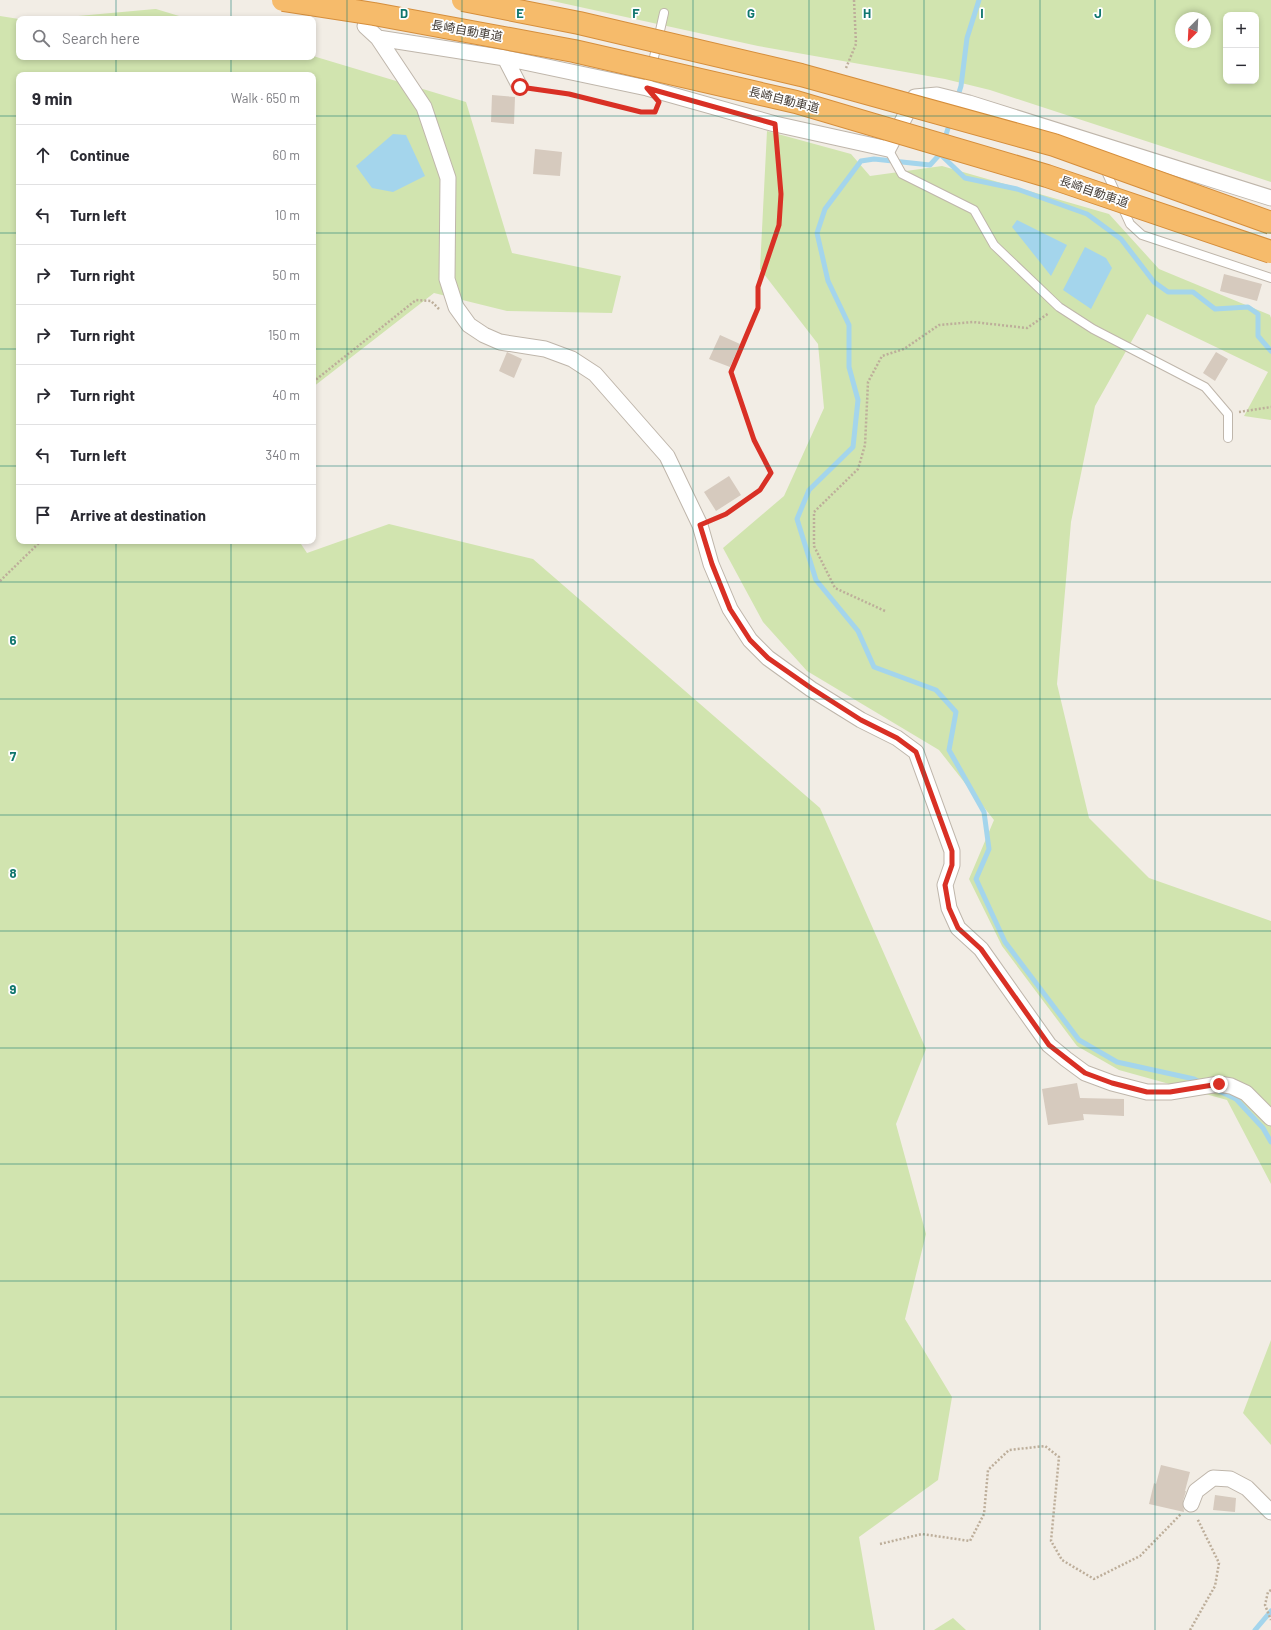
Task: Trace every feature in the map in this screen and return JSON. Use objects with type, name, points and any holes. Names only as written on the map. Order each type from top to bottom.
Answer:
[{"type":"highway","name":"長崎自動車道","points":[[283,0],[374,14],[574,51],[796,102],[1047,176],[1271,252]]},
{"type":"highway","points":[[463,0],[579,23],[801,75],[1054,145],[1271,223]]},
{"type":"street","points":[[365,26],[378,38],[424,107],[448,178],[447,279],[456,307],[469,325],[484,335],[500,342],[545,349],[572,359],[595,374],[667,456],[700,525],[712,564],[730,609],[750,640],[768,658],[811,688],[861,720],[897,738],[916,752],[952,851],[952,865],[945,885],[949,908],[958,928],[981,949],[1049,1045],[1085,1073],[1112,1083],[1147,1092],[1170,1092],[1219,1084],[1231,1086],[1246,1093],[1271,1118]]},
{"type":"street","points":[[378,38],[505,58],[647,88],[775,124],[888,149],[915,97],[937,95],[969,103],[1271,198]]},
{"type":"street","points":[[505,58],[520,87]]},
{"type":"street","points":[[1191,1504],[1196,1491],[1213,1478],[1230,1480],[1247,1488],[1271,1512]]},
{"type":"lane","points":[[647,88],[664,12]]},
{"type":"lane","points":[[1092,141],[1130,224],[1142,235],[1271,278]]},
{"type":"lane","points":[[888,149],[902,174],[974,210],[994,245],[1059,307],[1093,329],[1205,387],[1228,414],[1228,438]]},
{"type":"path","points":[[520,87],[569,94],[641,112],[655,112],[659,102],[647,88]]},
{"type":"path","points":[[700,525],[726,514],[760,490],[771,473],[754,440],[731,372],[758,308],[758,287],[779,225],[781,194],[775,124]]},
{"type":"path","points":[[316,380],[416,300],[431,301],[441,311]]},
{"type":"path","points":[[885,611],[834,588],[814,546],[814,512],[858,469],[865,445],[868,382],[882,356],[904,349],[939,325],[973,322],[1027,328],[1059,307]]},
{"type":"path","points":[[1228,414],[1271,407]]},
{"type":"path","points":[[0,581],[37,544]]},
{"type":"path","points":[[880,1544],[922,1534],[970,1541],[984,1514],[988,1470],[1009,1450],[1045,1446],[1059,1457],[1051,1541],[1062,1560],[1094,1579],[1140,1556],[1191,1504],[1219,1563],[1215,1586],[1190,1630]]},
{"type":"path","points":[[1271,1590],[1268,1592],[1265,1605],[1271,1620]]},
{"type":"green space","points":[[548,0],[1271,0],[1271,182],[990,90],[945,79],[758,46]]},
{"type":"green space","points":[[155,9],[179,16],[78,16]]},
{"type":"green space","points":[[0,16],[16,19],[16,60],[316,60],[316,57],[466,102],[512,253],[621,276],[612,313],[507,311],[434,293],[316,385],[316,72],[16,72],[16,544],[301,544],[307,553],[389,524],[533,559],[820,808],[926,1049],[896,1124],[926,1234],[905,1319],[952,1397],[938,1480],[859,1537],[875,1630],[0,1630]]},
{"type":"green space","points":[[767,131],[851,154],[870,176],[942,166],[1109,214],[1159,269],[1270,315],[1271,420],[1244,416],[1268,372],[1147,314],[1095,406],[1071,522],[1057,684],[1089,818],[1149,878],[1271,921],[1271,1184],[1227,1100],[1119,1070],[1077,1046],[1002,946],[969,879],[994,820],[939,750],[807,671],[763,622],[723,548],[784,496],[824,408],[818,344],[760,269]]},
{"type":"green space","points":[[1271,1340],[1271,1445],[1243,1413]]},
{"type":"green space","points":[[953,1618],[966,1630],[934,1630]]},
{"type":"water","points":[[393,134],[406,135],[425,176],[393,192],[372,188],[356,166]]},
{"type":"water","points":[[1017,220],[1067,245],[1051,276],[1012,227]]},
{"type":"water","points":[[1085,247],[1106,258],[1112,268],[1091,309],[1063,290]]},
{"type":"building","points":[[492,95],[515,97],[514,124],[491,122]]},
{"type":"building","points":[[535,149],[562,152],[560,176],[533,174]]},
{"type":"building","points":[[1224,274],[1262,284],[1257,301],[1220,291]]},
{"type":"building","points":[[720,335],[740,344],[730,367],[709,359]]},
{"type":"building","points":[[507,352],[522,359],[514,378],[499,371]]},
{"type":"building","points":[[1216,352],[1228,359],[1215,381],[1203,373]]},
{"type":"building","points":[[729,476],[741,495],[716,511],[704,492]]},
{"type":"building","points":[[1077,1083],[1080,1098],[1124,1099],[1124,1116],[1083,1114],[1084,1120],[1048,1125],[1042,1089]]},
{"type":"building","points":[[1161,1465],[1190,1472],[1183,1501],[1184,1512],[1149,1504],[1154,1483],[1156,1484]]},
{"type":"building","points":[[1215,1495],[1236,1498],[1235,1512],[1213,1510]]},
{"type":"waterway","points":[[957,99],[961,86],[967,38],[979,0]]},
{"type":"waterway","points":[[944,141],[950,122]]},
{"type":"waterway","points":[[942,151],[930,165],[874,159],[861,161],[825,209],[817,233],[828,281],[849,325],[849,367],[858,400],[853,447],[809,490],[797,519],[816,580],[858,631],[874,667],[936,690],[956,712],[949,750],[984,812],[989,849],[976,879],[1005,942],[1079,1040],[1117,1062],[1194,1079],[1202,1083]]},
{"type":"waterway","points":[[940,154],[965,178],[1017,189],[1087,214],[1121,239],[1154,282],[1168,292],[1193,292],[1215,309],[1248,307],[1258,314],[1258,336],[1271,351]]},
{"type":"waterway","points":[[1215,1089],[1236,1099],[1263,1128],[1271,1142]]},
{"type":"waterway","points":[[1255,1630],[1271,1611]]},
{"type":"route","points":[[520,87],[569,94],[641,112],[655,112],[659,102],[647,88],[775,124],[781,194],[779,225],[758,287],[758,308],[731,372],[754,440],[771,473],[760,490],[726,514],[700,525],[712,564],[730,609],[750,640],[768,658],[861,720],[897,738],[916,752],[952,851],[952,865],[945,885],[949,908],[958,928],[981,949],[1049,1045],[1085,1073],[1112,1083],[1147,1092],[1170,1092],[1219,1084]]}]
